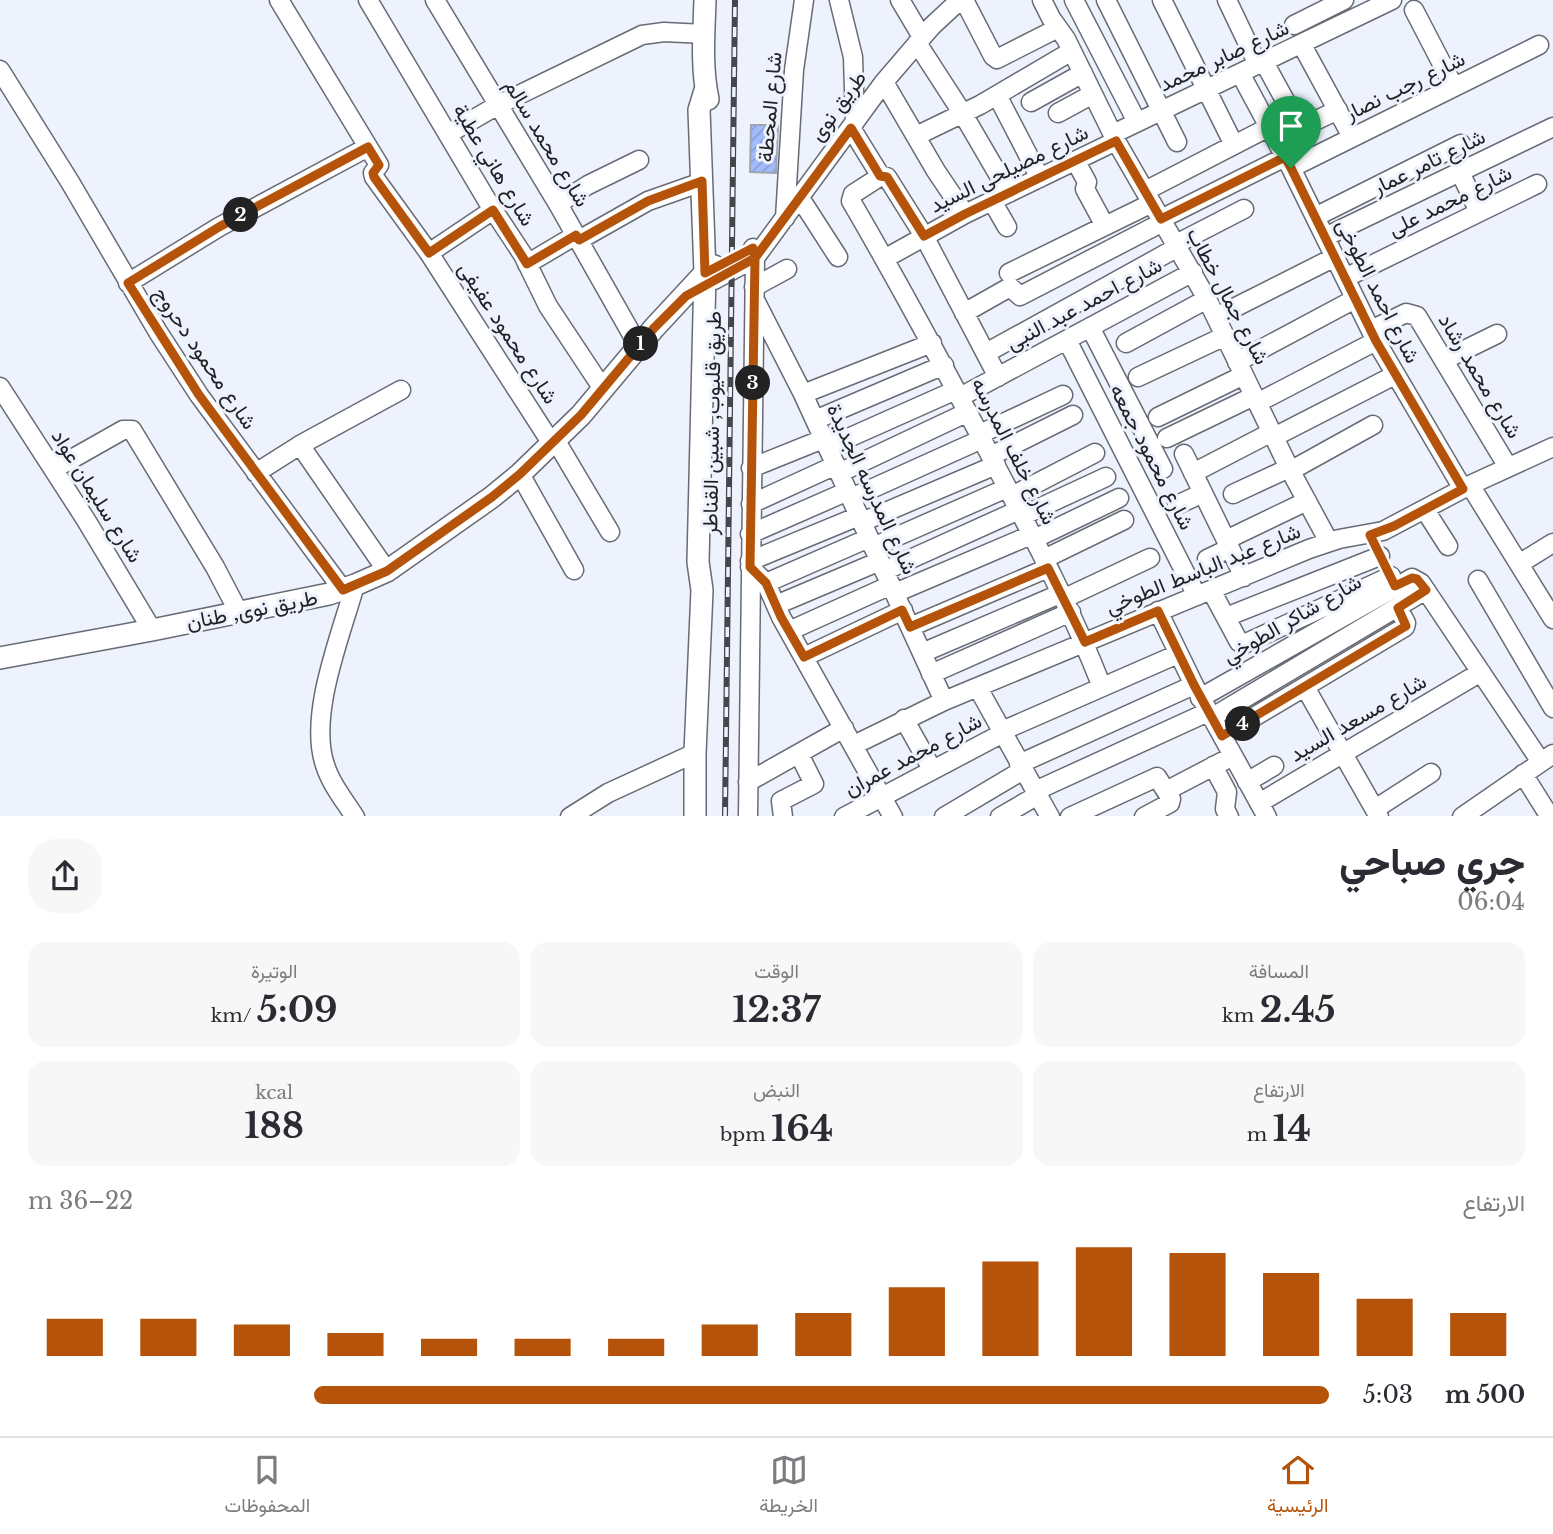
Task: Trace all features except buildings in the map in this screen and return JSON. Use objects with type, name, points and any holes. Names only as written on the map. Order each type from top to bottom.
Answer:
[{"type":"main road","name":"طريق قليوب, شبين القناطر","points":[[695,816],[702,590],[710,562],[709,106],[704,34],[705,0]]},
{"type":"main road","name":"طريق قليوب, شبين القناطر","points":[[706,87],[699,110],[710,276]]},
{"type":"main road","name":"طريق نوى, طنان","points":[[0,658],[297,601],[349,588],[387,571],[492,497],[554,443],[686,296],[710,276]]},
{"type":"street","name":"شارع محمود عفيفى","points":[[279,0],[379,165],[373,173],[374,177],[429,253],[610,532]]},
{"type":"street","name":"شارع هاني عطية","points":[[368,0],[527,264],[554,316],[603,389]]},
{"type":"street","name":"شارع محمد سالم","points":[[435,0],[558,204],[639,347]]},
{"type":"street","name":"شارع المحطة","points":[[785,218],[793,82],[804,0]]},
{"type":"street","points":[[839,0],[853,57],[853,125],[881,176],[887,177],[924,236],[998,377]]},
{"type":"street","points":[[900,0],[919,40],[1009,193]]},
{"type":"street","points":[[960,0],[993,56],[1000,59],[1058,28]]},
{"type":"street","name":"طريق نوى","points":[[710,276],[757,251],[785,218],[884,82],[919,40],[960,0]]},
{"type":"street","name":"شارع جمال خطاب","points":[[1042,0],[1072,51],[1115,138],[1193,272],[1329,542]]},
{"type":"street","points":[[1074,0],[1137,122]]},
{"type":"street","points":[[1106,0],[1177,142]]},
{"type":"street","points":[[1162,0],[1234,145]]},
{"type":"street","points":[[1227,0],[1299,126],[1338,110]]},
{"type":"street","points":[[1294,26],[1343,0]]},
{"type":"street","name":"شارع صابر محمد","points":[[1115,138],[1137,122],[1161,110],[1392,0]]},
{"type":"street","points":[[1414,10],[1454,87]]},
{"type":"street","points":[[448,134],[498,105],[642,35],[664,32],[704,34]]},
{"type":"street","points":[[1302,45],[1352,137]]},
{"type":"street","name":"شارع رجب نصار","points":[[964,313],[1010,287],[1020,296],[1162,220],[1288,162],[1352,137],[1539,45]]},
{"type":"street","points":[[916,136],[963,114],[1072,51]]},
{"type":"street","name":"شارع محمود دحروج","points":[[0,70],[192,384],[256,473],[349,588]]},
{"type":"street","points":[[1031,103],[1083,73]]},
{"type":"street","name":"شارع احمد الطوخى","points":[[1240,73],[1395,375],[1552,614]]},
{"type":"street","points":[[884,82],[965,214]]},
{"type":"street","points":[[1058,113],[1093,94]]},
{"type":"street","points":[[997,95],[1041,178]]},
{"type":"street","points":[[1009,273],[1105,226],[1234,145],[1269,127]]},
{"type":"street","name":"شارع تامر عمار","points":[[1325,237],[1553,127]]},
{"type":"street","name":"شارع مصيلحى السيد","points":[[884,259],[965,214],[1076,162],[1115,138]]},
{"type":"street","points":[[1315,217],[1461,144]]},
{"type":"street","points":[[128,283],[219,227],[368,147]]},
{"type":"street","points":[[558,204],[588,185],[639,160]]},
{"type":"street","points":[[1076,162],[1087,182],[1085,188],[1105,226]]},
{"type":"street","points":[[1460,172],[1479,212]]},
{"type":"street","name":"شارع خلف المدرسه","points":[[881,176],[853,194],[852,201],[944,365],[1066,601],[1102,687]]},
{"type":"street","points":[[527,264],[648,201],[702,181]]},
{"type":"street","name":"شارع محمد على","points":[[1345,278],[1537,184]]},
{"type":"street","points":[[800,198],[838,257]]},
{"type":"street","points":[[992,201],[1007,227]]},
{"type":"street","points":[[986,354],[1244,209]]},
{"type":"street","points":[[429,253],[493,210]]},
{"type":"street","name":"طريق قليوب, شبين القناطر","points":[[748,816],[751,468],[757,251]]},
{"type":"street","points":[[1048,254],[1074,305]]},
{"type":"street","points":[[1216,317],[1335,257]]},
{"type":"street","points":[[754,293],[788,269]]},
{"type":"street","name":"شارع احمد عبد النبى","points":[[961,399],[1193,272]]},
{"type":"street","name":"شارع المدرسه الجديدة","points":[[754,293],[944,701]]},
{"type":"street","points":[[1126,343],[1207,299]]},
{"type":"street","points":[[1158,416],[1355,299]]},
{"type":"street","name":"شارع محمد رشاد","points":[[1373,335],[1406,313],[1413,313],[1508,467]]},
{"type":"street","points":[[1090,327],[1163,469]]},
{"type":"street","points":[[1444,360],[1497,334]]},
{"type":"street","points":[[1167,438],[1256,399],[1373,335]]},
{"type":"street","points":[[1138,377],[1225,336]]},
{"type":"street","name":"شارع محمود جمعه","points":[[1067,340],[1204,593],[1226,617],[1240,642],[1244,644],[1398,580]]},
{"type":"street","points":[[803,394],[932,343]]},
{"type":"street","points":[[815,420],[944,365]]},
{"type":"street","points":[[1193,473],[1395,375]]},
{"type":"street","name":"شارع سليمان عواد","points":[[0,387],[54,469],[152,630]]},
{"type":"street","points":[[256,473],[300,445],[401,390]]},
{"type":"street","points":[[750,534],[849,495],[981,437],[1063,395]]},
{"type":"street","points":[[751,468],[961,399]]},
{"type":"street","points":[[751,504],[837,469],[961,399]]},
{"type":"street","points":[[789,631],[877,554],[993,461],[1073,415]]},
{"type":"street","points":[[1233,494],[1290,469],[1373,425]]},
{"type":"street","points":[[54,469],[124,430],[132,430],[215,567],[238,611]]},
{"type":"street","points":[[300,445],[387,571]]},
{"type":"street","name":"شارع عبد الباسط الطوخي","points":[[853,745],[944,701],[1158,611],[1329,542],[1370,535],[1394,526],[1467,487],[1553,447]]},
{"type":"street","points":[[776,606],[877,554],[1015,502],[1095,453]]},
{"type":"street","points":[[1184,454],[1244,577]]},
{"type":"street","points":[[520,474],[573,570]]},
{"type":"street","points":[[766,583],[877,554],[1015,502],[1106,477]]},
{"type":"street","points":[[1177,505],[1203,493]]},
{"type":"street","points":[[750,564],[877,554],[1033,537],[1119,498]]},
{"type":"street","points":[[1207,559],[1228,544],[1307,502]]},
{"type":"street","points":[[1425,510],[1448,546]]},
{"type":"street","points":[[910,627],[1046,563],[1124,520]]},
{"type":"street","points":[[1370,535],[1380,556],[1398,580],[1417,579],[1426,590],[1481,672],[1547,758],[1523,774],[1487,810],[1466,816]]},
{"type":"street","points":[[1519,564],[1553,543]]},
{"type":"street","points":[[1226,617],[1380,556]]},
{"type":"street","points":[[931,674],[1150,558]]},
{"type":"street","points":[[750,564],[766,583],[789,631],[892,816]]},
{"type":"street","name":"شارع شاكر الطوخي","points":[[1203,703],[1398,580]]},
{"type":"street","points":[[1478,580],[1548,687],[1553,708]]},
{"type":"street","points":[[349,588],[325,692],[320,730],[325,766],[354,816]]},
{"type":"street","points":[[1002,816],[1037,793],[1203,703],[1398,608],[1426,590]]},
{"type":"street","points":[[922,653],[1066,601]]},
{"type":"street","points":[[1222,736],[1406,626],[1398,608]]},
{"type":"street","points":[[804,657],[902,610]]},
{"type":"street","points":[[1158,611],[1203,703],[1263,810]]},
{"type":"street","name":"شارع محمد عمران","points":[[846,816],[1002,732],[1178,653]]},
{"type":"street","name":"شارع مسعد السيد","points":[[1263,810],[1342,754],[1481,672]]},
{"type":"street","points":[[1305,687],[1377,813],[1431,773]]},
{"type":"street","points":[[978,688],[1049,816]]},
{"type":"street","points":[[948,816],[969,810],[1021,767],[1203,703]]},
{"type":"street","points":[[904,719],[932,769]]},
{"type":"street","points":[[748,782],[844,728]]},
{"type":"street","points":[[572,816],[608,793],[695,754]]},
{"type":"street","points":[[783,816],[781,801],[814,784],[799,754]]},
{"type":"street","points":[[1166,790],[1233,756]]},
{"type":"street","points":[[1213,766],[1227,793],[1225,806],[1229,816]]},
{"type":"street","points":[[1247,782],[1274,766]]},
{"type":"street","points":[[1523,774],[1549,816]]},
{"type":"street","points":[[1072,816],[1153,777],[1166,790],[1168,805],[1146,816]]},
{"type":"railway","points":[[725,816],[735,0]]},
{"type":"route","points":[[1291,168],[1285,157],[1161,219],[1116,141],[924,236],[887,177],[880,176],[851,128],[755,258],[686,296],[654,328],[581,415],[520,474],[387,571],[343,590],[199,395],[128,283],[219,227],[368,147],[379,165],[373,173],[374,177],[429,253],[493,210],[527,264],[576,235],[579,240],[648,201],[702,181],[705,273],[753,248],[755,258],[750,567],[766,583],[781,617],[804,657],[902,610],[910,627],[1048,568],[1085,642],[1158,611],[1222,736],[1406,626],[1398,608],[1426,590],[1417,579],[1412,578],[1395,586],[1370,535],[1394,526],[1463,489],[1376,341],[1291,168]]}]
